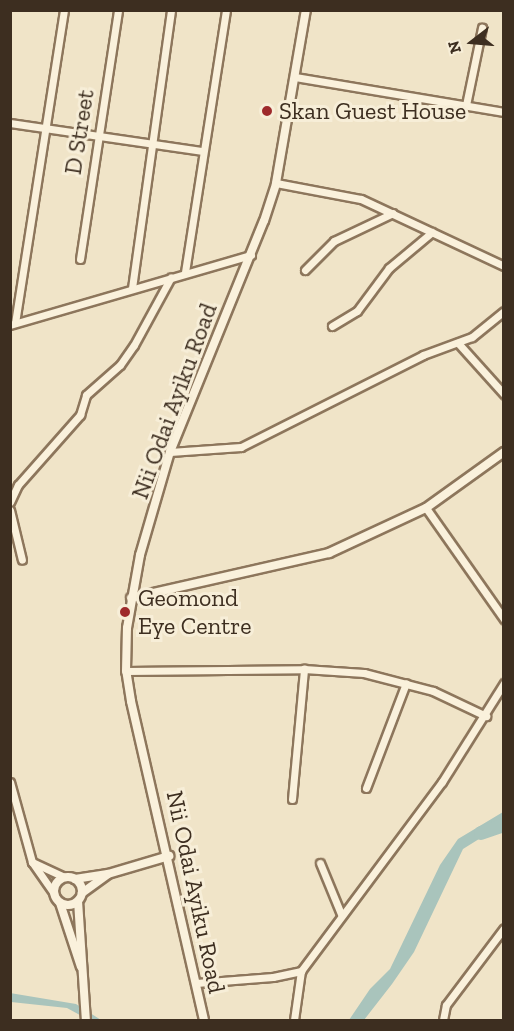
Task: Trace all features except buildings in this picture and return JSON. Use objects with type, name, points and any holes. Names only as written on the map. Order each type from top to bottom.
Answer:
[{"type":"street","points":[[64,10],[13,324],[184,272],[251,255]]},
{"type":"street","name":"D Street","points":[[80,260],[118,10]]},
{"type":"street","points":[[132,288],[149,146],[171,10]]},
{"type":"street","points":[[184,272],[226,10]]},
{"type":"street","name":"Nii Odai Ayiku Road","points":[[204,1020],[126,671],[131,598],[170,452],[251,255],[276,183],[306,10]]},
{"type":"street","points":[[466,105],[482,28]]},
{"type":"street","points":[[295,77],[504,112]]},
{"type":"street","points":[[10,123],[149,146],[203,151]]},
{"type":"street","points":[[276,183],[347,194],[393,213],[504,266]]},
{"type":"street","points":[[305,270],[334,241],[393,213]]},
{"type":"street","points":[[332,326],[357,311],[389,268],[432,232]]},
{"type":"street","points":[[10,502],[18,485],[80,415],[86,395],[120,365],[134,345],[171,277]]},
{"type":"street","points":[[170,452],[241,447],[423,355],[458,343],[504,311]]},
{"type":"street","points":[[458,343],[504,394]]},
{"type":"street","points":[[131,598],[329,553],[426,508],[504,452]]},
{"type":"street","points":[[426,508],[504,619]]},
{"type":"street","points":[[10,510],[22,560]]},
{"type":"street","points":[[126,671],[304,669],[364,673],[406,683],[486,716]]},
{"type":"street","points":[[292,799],[304,669]]},
{"type":"street","points":[[366,788],[406,683]]},
{"type":"street","points":[[294,1020],[301,971],[341,914],[442,782],[486,716],[504,683]]},
{"type":"street","points":[[10,782],[32,862],[60,903],[81,967]]},
{"type":"street","points":[[32,862],[64,877],[75,879],[108,874],[169,856]]},
{"type":"street","points":[[320,863],[341,914]]},
{"type":"street","points":[[60,903],[70,905],[108,874]]},
{"type":"street","points":[[54,894],[56,884],[64,877]]},
{"type":"street","points":[[75,879],[80,897],[81,967],[86,1020]]},
{"type":"street","points":[[443,1020],[446,1005],[504,928]]},
{"type":"street","points":[[196,983],[273,977],[301,971]]},
{"type":"water","points":[[503,812],[503,824],[463,849],[414,952],[392,984],[364,1020],[349,1020],[370,989],[390,969],[440,865],[458,839]]},
{"type":"water","points":[[10,993],[76,1004],[101,1020],[89,1020],[67,1008],[11,1002]]},
{"type":"waterway","points":[[481,833],[504,825]]},
{"type":"place","name":"Skan Guest House","points":[[267,111]]},
{"type":"place","name":"Geomond Eye Centre","points":[[125,612]]}]
